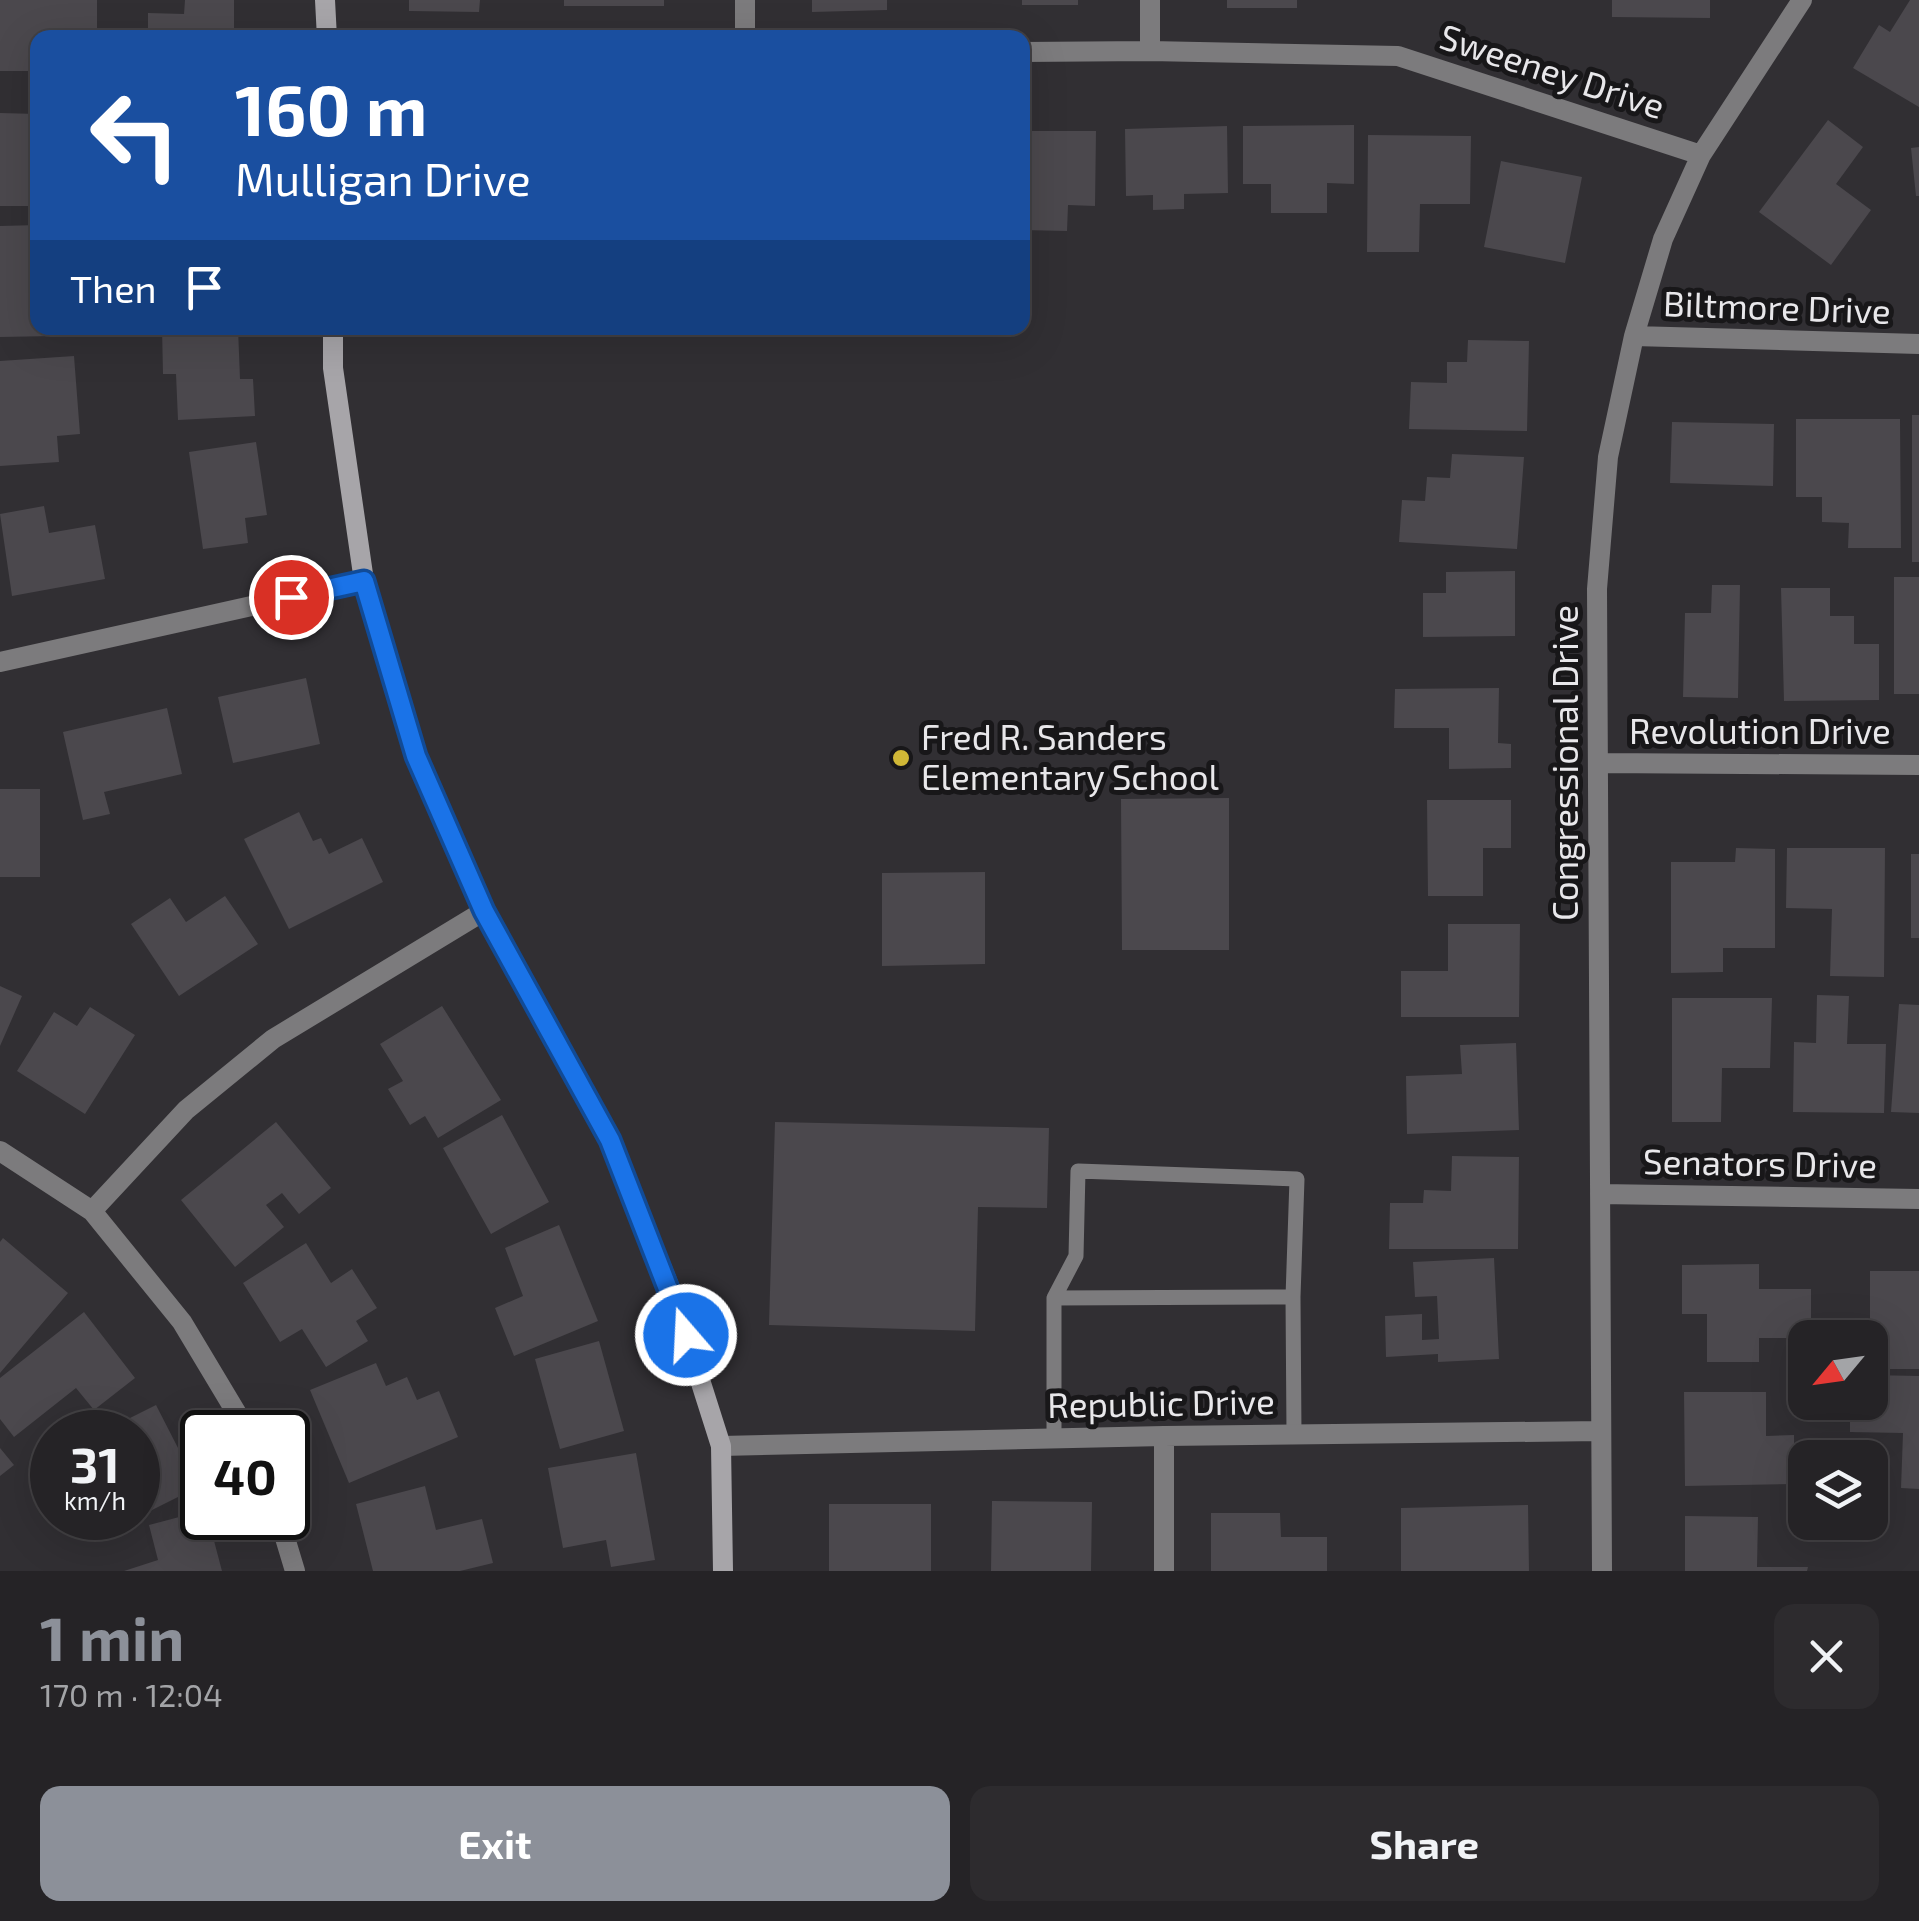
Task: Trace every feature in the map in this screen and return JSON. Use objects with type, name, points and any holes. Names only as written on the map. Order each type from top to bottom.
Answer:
[{"type":"street","points":[[325,0],[326,30]]},
{"type":"street","points":[[745,0],[745,30]]},
{"type":"street","points":[[1150,0],[1150,50]]},
{"type":"street","name":"Congressional Drive","points":[[1602,1571],[1598,589],[1608,457],[1634,336],[1663,239],[1701,155],[1802,0]]},
{"type":"street","name":"Sweeney Drive","points":[[1030,52],[1150,50],[1398,56],[1701,155]]},
{"type":"street","points":[[333,335],[334,368],[364,581],[416,756],[484,911],[610,1140],[674,1298],[722,1446],[723,1571]]},
{"type":"street","name":"Biltmore Drive","points":[[1634,336],[1919,344]]},
{"type":"street","points":[[0,662],[364,581]]},
{"type":"street","name":"Revolution Drive","points":[[1600,763],[1919,765]]},
{"type":"street","points":[[92,1211],[186,1110],[273,1039],[484,911]]},
{"type":"street","points":[[0,1152],[92,1211],[182,1322],[235,1410]]},
{"type":"street","name":"Senators Drive","points":[[1600,1194],[1919,1200]]},
{"type":"street","name":"Republic Drive","points":[[722,1446],[1602,1431]]},
{"type":"street","points":[[1164,1436],[1164,1571]]},
{"type":"street","points":[[285,1540],[294,1571]]},
{"type":"lane","points":[[1054,1438],[1054,1298],[1076,1256],[1078,1171],[1297,1179],[1294,1434]]},
{"type":"lane","points":[[1054,1298],[1294,1296]]},
{"type":"building","points":[[0,0],[97,0],[97,30],[30,30],[30,71],[0,71]]},
{"type":"building","points":[[185,0],[234,0],[234,30],[148,30],[148,13],[184,14]]},
{"type":"building","points":[[409,0],[480,0],[479,12],[409,11]]},
{"type":"building","points":[[564,0],[664,0],[664,6],[564,6]]},
{"type":"building","points":[[812,0],[887,0],[887,10],[812,12]]},
{"type":"building","points":[[1022,0],[1078,0],[1078,5],[1022,5]]},
{"type":"building","points":[[1227,0],[1297,0],[1297,8],[1227,8]]},
{"type":"building","points":[[1612,0],[1710,0],[1710,18],[1612,17]]},
{"type":"building","points":[[1910,0],[1919,0],[1919,107],[1853,68],[1879,25],[1890,32]]},
{"type":"building","points":[[0,113],[30,114],[30,206],[0,206]]},
{"type":"building","points":[[1828,120],[1863,147],[1836,184],[1871,210],[1831,265],[1759,212]]},
{"type":"building","points":[[1354,125],[1354,184],[1327,183],[1327,213],[1271,213],[1271,184],[1243,184],[1243,126]]},
{"type":"building","points":[[1227,126],[1228,193],[1184,194],[1184,209],[1153,210],[1153,195],[1126,196],[1125,129]]},
{"type":"building","points":[[1030,131],[1096,131],[1095,206],[1068,205],[1067,231],[1030,230]]},
{"type":"building","points":[[1368,135],[1471,136],[1470,204],[1420,204],[1419,252],[1367,252]]},
{"type":"building","points":[[1919,147],[1919,196],[1916,196],[1911,148]]},
{"type":"building","points":[[1501,161],[1582,177],[1565,263],[1484,247]]},
{"type":"building","points":[[30,225],[30,335],[54,336],[0,337],[0,226]]},
{"type":"building","points":[[162,335],[238,335],[240,379],[253,379],[255,416],[178,420],[176,374],[163,374]]},
{"type":"building","points":[[1468,340],[1529,341],[1527,431],[1409,429],[1411,382],[1447,383],[1447,362],[1467,362]]},
{"type":"building","points":[[74,356],[80,434],[57,436],[59,462],[0,466],[0,361]]},
{"type":"building","points":[[1912,415],[1919,415],[1919,562],[1912,562]]},
{"type":"building","points":[[1796,419],[1900,419],[1901,548],[1848,548],[1849,523],[1822,522],[1822,497],[1796,497]]},
{"type":"building","points":[[1672,422],[1774,424],[1773,486],[1670,483]]},
{"type":"building","points":[[256,442],[267,515],[245,518],[248,543],[203,549],[189,452]]},
{"type":"building","points":[[1452,454],[1524,457],[1517,549],[1399,542],[1402,500],[1425,501],[1427,477],[1450,478]]},
{"type":"building","points":[[44,506],[49,533],[95,525],[105,579],[12,596],[0,514]]},
{"type":"building","points":[[1515,571],[1515,636],[1423,637],[1423,593],[1446,593],[1446,572]]},
{"type":"building","points":[[1894,577],[1919,577],[1919,694],[1894,694]]},
{"type":"building","points":[[1712,585],[1740,585],[1738,698],[1683,697],[1685,613],[1711,613]]},
{"type":"building","points":[[1781,588],[1830,588],[1830,616],[1854,616],[1854,644],[1879,644],[1879,700],[1784,701]]},
{"type":"building","points":[[306,678],[320,744],[233,763],[218,697]]},
{"type":"building","points":[[1499,688],[1498,743],[1511,744],[1511,768],[1449,769],[1449,728],[1394,728],[1395,689]]},
{"type":"building","points":[[167,708],[182,774],[104,792],[110,814],[83,820],[63,732]]},
{"type":"building","points":[[0,789],[40,789],[40,877],[0,877]]},
{"type":"building","points":[[1229,798],[1229,950],[1122,950],[1121,799]]},
{"type":"building","points":[[1427,800],[1511,800],[1511,848],[1483,848],[1483,896],[1428,896]]},
{"type":"building","points":[[299,812],[313,841],[321,838],[329,854],[362,838],[383,882],[289,929],[244,839]]},
{"type":"building","points":[[1736,848],[1775,849],[1775,948],[1723,948],[1723,972],[1671,973],[1671,862],[1735,862]]},
{"type":"building","points":[[1787,848],[1885,848],[1884,977],[1830,976],[1832,909],[1786,908]]},
{"type":"building","points":[[1911,854],[1919,854],[1919,938],[1911,938]]},
{"type":"building","points":[[985,872],[985,964],[882,966],[882,873]]},
{"type":"building","points":[[225,896],[258,944],[179,996],[131,924],[170,898],[186,922]]},
{"type":"building","points":[[1448,924],[1520,924],[1519,1017],[1401,1017],[1401,971],[1448,971]]},
{"type":"building","points":[[0,986],[22,996],[0,1046]]},
{"type":"building","points":[[1817,995],[1849,996],[1847,1044],[1886,1044],[1884,1113],[1793,1112],[1794,1042],[1816,1043]]},
{"type":"building","points":[[1672,998],[1772,998],[1770,1068],[1722,1068],[1721,1122],[1672,1122]]},
{"type":"building","points":[[1899,1004],[1919,1005],[1919,1113],[1891,1112]]},
{"type":"building","points":[[442,1006],[501,1100],[438,1138],[425,1116],[410,1125],[388,1089],[403,1081],[380,1044]]},
{"type":"building","points":[[90,1007],[135,1035],[85,1114],[17,1071],[54,1012],[77,1026]]},
{"type":"building","points":[[1516,1043],[1519,1130],[1407,1134],[1406,1076],[1462,1074],[1460,1045]]},
{"type":"building","points":[[502,1115],[549,1202],[491,1234],[443,1148]]},
{"type":"building","points":[[276,1122],[331,1188],[299,1214],[282,1193],[266,1205],[284,1227],[235,1267],[181,1200]]},
{"type":"building","points":[[775,1122],[1049,1128],[1047,1208],[978,1207],[975,1331],[769,1325]]},
{"type":"building","points":[[1452,1156],[1519,1157],[1518,1249],[1389,1249],[1390,1203],[1423,1203],[1424,1190],[1451,1191]]},
{"type":"building","points":[[559,1225],[598,1321],[514,1356],[495,1308],[523,1296],[505,1248]]},
{"type":"building","points":[[3,1238],[68,1293],[0,1373],[0,1242]]},
{"type":"building","points":[[306,1243],[331,1283],[352,1269],[377,1308],[356,1321],[368,1341],[326,1367],[302,1329],[280,1342],[243,1283]]},
{"type":"building","points":[[1494,1258],[1499,1359],[1438,1362],[1438,1354],[1386,1357],[1385,1316],[1422,1314],[1422,1340],[1439,1339],[1437,1296],[1415,1297],[1413,1262]]},
{"type":"building","points":[[1759,1264],[1759,1289],[1811,1289],[1811,1320],[1788,1320],[1788,1338],[1759,1338],[1759,1362],[1707,1362],[1707,1314],[1682,1314],[1682,1265]]},
{"type":"building","points":[[1870,1271],[1919,1271],[1919,1369],[1888,1369],[1888,1320],[1870,1320]]},
{"type":"building","points":[[84,1312],[135,1378],[94,1410],[76,1388],[48,1410],[30,1410],[30,1424],[14,1437],[0,1419],[0,1378]]},
{"type":"building","points":[[599,1341],[624,1431],[560,1449],[535,1359]]},
{"type":"building","points":[[376,1363],[386,1386],[407,1377],[417,1400],[439,1391],[458,1437],[349,1483],[310,1390]]},
{"type":"building","points":[[1888,1375],[1919,1376],[1919,1489],[1901,1488],[1903,1433],[1850,1432],[1850,1420],[1888,1420]]},
{"type":"building","points":[[1684,1392],[1766,1392],[1766,1436],[1794,1435],[1794,1440],[1788,1440],[1788,1484],[1685,1486]]},
{"type":"building","points":[[160,1413],[180,1452],[180,1496],[160,1506]]},
{"type":"building","points":[[0,1448],[14,1465],[0,1476]]},
{"type":"building","points":[[636,1453],[655,1560],[611,1567],[606,1540],[563,1548],[548,1468]]},
{"type":"building","points":[[425,1486],[436,1530],[482,1519],[493,1563],[460,1571],[373,1571],[356,1504]]},
{"type":"building","points":[[992,1501],[1092,1502],[1091,1571],[991,1571]]},
{"type":"building","points":[[829,1504],[931,1504],[931,1571],[829,1571]]},
{"type":"building","points":[[1528,1505],[1529,1571],[1401,1571],[1401,1508]]},
{"type":"building","points":[[1211,1513],[1280,1513],[1281,1537],[1327,1537],[1327,1571],[1211,1571]]},
{"type":"building","points":[[1685,1516],[1758,1517],[1757,1567],[1808,1567],[1807,1571],[1685,1571]]},
{"type":"building","points":[[180,1517],[180,1540],[214,1540],[222,1571],[124,1571],[158,1560],[153,1540],[160,1540],[160,1522]]},
{"type":"place","name":"Fred R. Sanders Elementary School","points":[[901,758]]},
{"type":"route","points":[[291,597],[364,581],[416,756],[484,911],[610,1140],[686,1335]]}]
